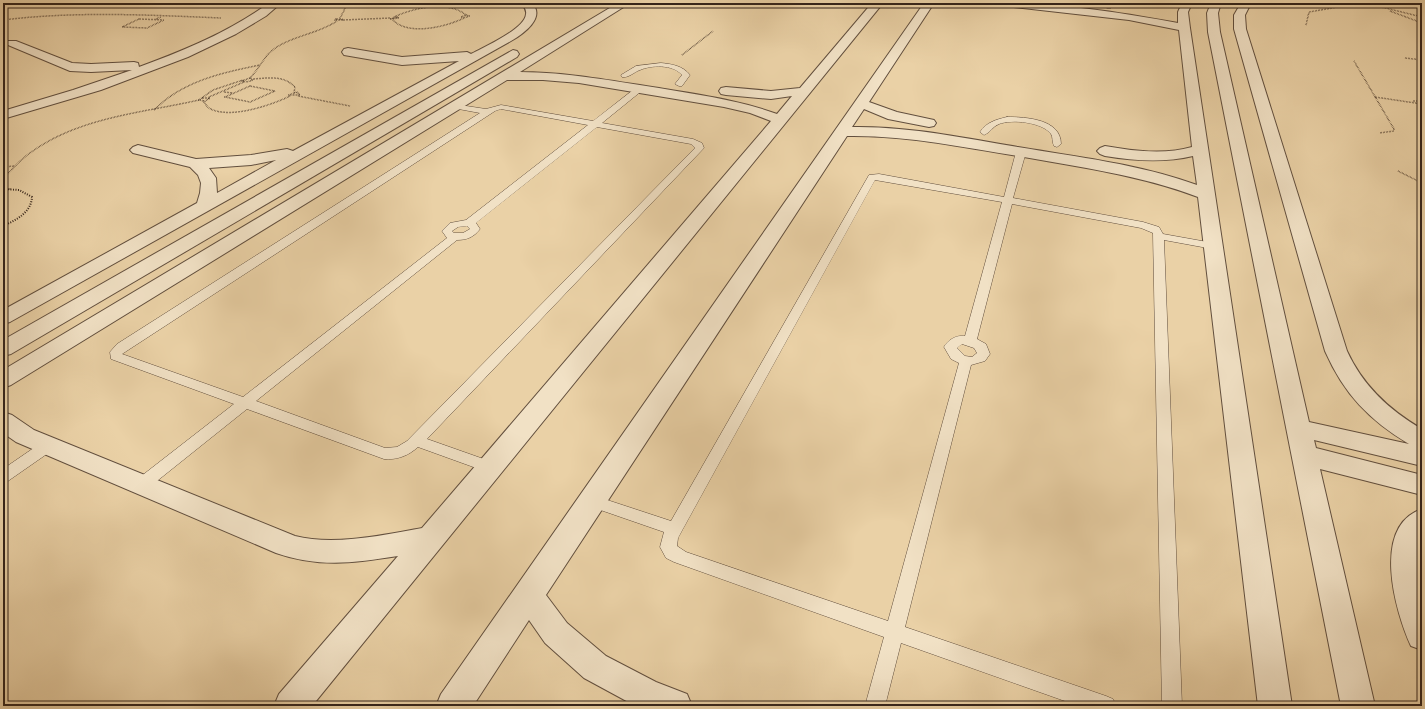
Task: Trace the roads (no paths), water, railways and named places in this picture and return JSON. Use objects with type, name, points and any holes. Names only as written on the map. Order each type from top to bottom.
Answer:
[{"type":"street","points":[[3,116],[166,62],[238,28],[276,3]]},
{"type":"street","points":[[3,318],[425,85],[521,30],[529,21],[531,13],[526,3]]},
{"type":"street","points":[[3,380],[428,122],[451,99],[600,3]]},
{"type":"street","points":[[3,349],[403,117],[451,99],[471,96],[504,76],[553,54],[625,3]]},
{"type":"street","points":[[291,706],[878,3]]},
{"type":"street","points":[[453,706],[928,3]]},
{"type":"street","points":[[1005,3],[1129,17],[1181,14],[1275,706]]},
{"type":"street","points":[[1069,3],[1109,5],[1157,12]]},
{"type":"street","points":[[1216,3],[1212,8],[1214,32],[1358,706]]},
{"type":"street","points":[[1246,3],[1239,14],[1238,21],[1240,29],[1336,351],[1343,370],[1356,390],[1378,411],[1408,433],[1422,441]]},
{"type":"street","points":[[12,43],[70,67],[115,67],[166,62]]},
{"type":"street","points":[[348,52],[402,61],[442,59],[482,53]]},
{"type":"street","points":[[402,61],[420,71],[424,78],[425,85]]},
{"type":"street","points":[[576,66],[752,95],[805,92]]},
{"type":"street","points":[[54,100],[68,90],[76,81],[76,73],[70,67]]},
{"type":"street","points":[[504,76],[543,76],[579,79],[739,106],[781,120]]},
{"type":"street","points":[[861,103],[893,116],[913,121],[1090,149],[1148,157],[1187,154],[1200,150]]},
{"type":"street","points":[[403,117],[425,117],[428,119],[428,122]]},
{"type":"street","points":[[841,132],[863,131],[906,134],[1145,173],[1206,194]]},
{"type":"street","points":[[138,150],[196,164],[251,160],[306,150]]},
{"type":"street","points":[[196,164],[205,172],[209,182],[210,194],[205,206]]},
{"type":"street","points":[[3,421],[25,436],[262,536],[300,549],[340,551],[388,546],[431,538]]},
{"type":"street","points":[[1298,428],[1422,457]]},
{"type":"street","points":[[1304,456],[1422,485]]},
{"type":"street","points":[[1422,520],[1417,524],[1406,546],[1406,576],[1422,636]]},
{"type":"street","points":[[528,595],[556,633],[595,667],[644,693],[675,706]]},
{"type":"lane","points":[[625,75],[643,66],[669,66],[678,68],[686,74],[679,84]]},
{"type":"lane","points":[[141,485],[454,237],[447,231],[455,224],[469,223],[640,89]]},
{"type":"lane","points":[[451,99],[488,112]]},
{"type":"lane","points":[[501,107],[693,142],[699,145],[700,148],[416,441],[402,452],[393,454],[384,453],[116,356],[116,352],[122,347],[488,112],[495,108],[501,107]]},
{"type":"lane","points":[[970,341],[1021,152]]},
{"type":"lane","points":[[1106,706],[680,557],[672,553],[668,546],[670,538],[870,179],[879,177],[1143,225],[1155,229],[1158,233],[1172,706]]},
{"type":"lane","points":[[1158,236],[1213,246]]},
{"type":"lane","points":[[961,340],[970,341],[978,344],[983,349],[984,354],[981,359],[966,361],[958,358],[952,352],[950,347],[954,342],[961,340]]},
{"type":"lane","points":[[875,706],[966,361]]},
{"type":"lane","points":[[416,441],[490,467]]},
{"type":"lane","points":[[3,478],[49,445]]},
{"type":"lane","points":[[592,501],[675,529]]}]
